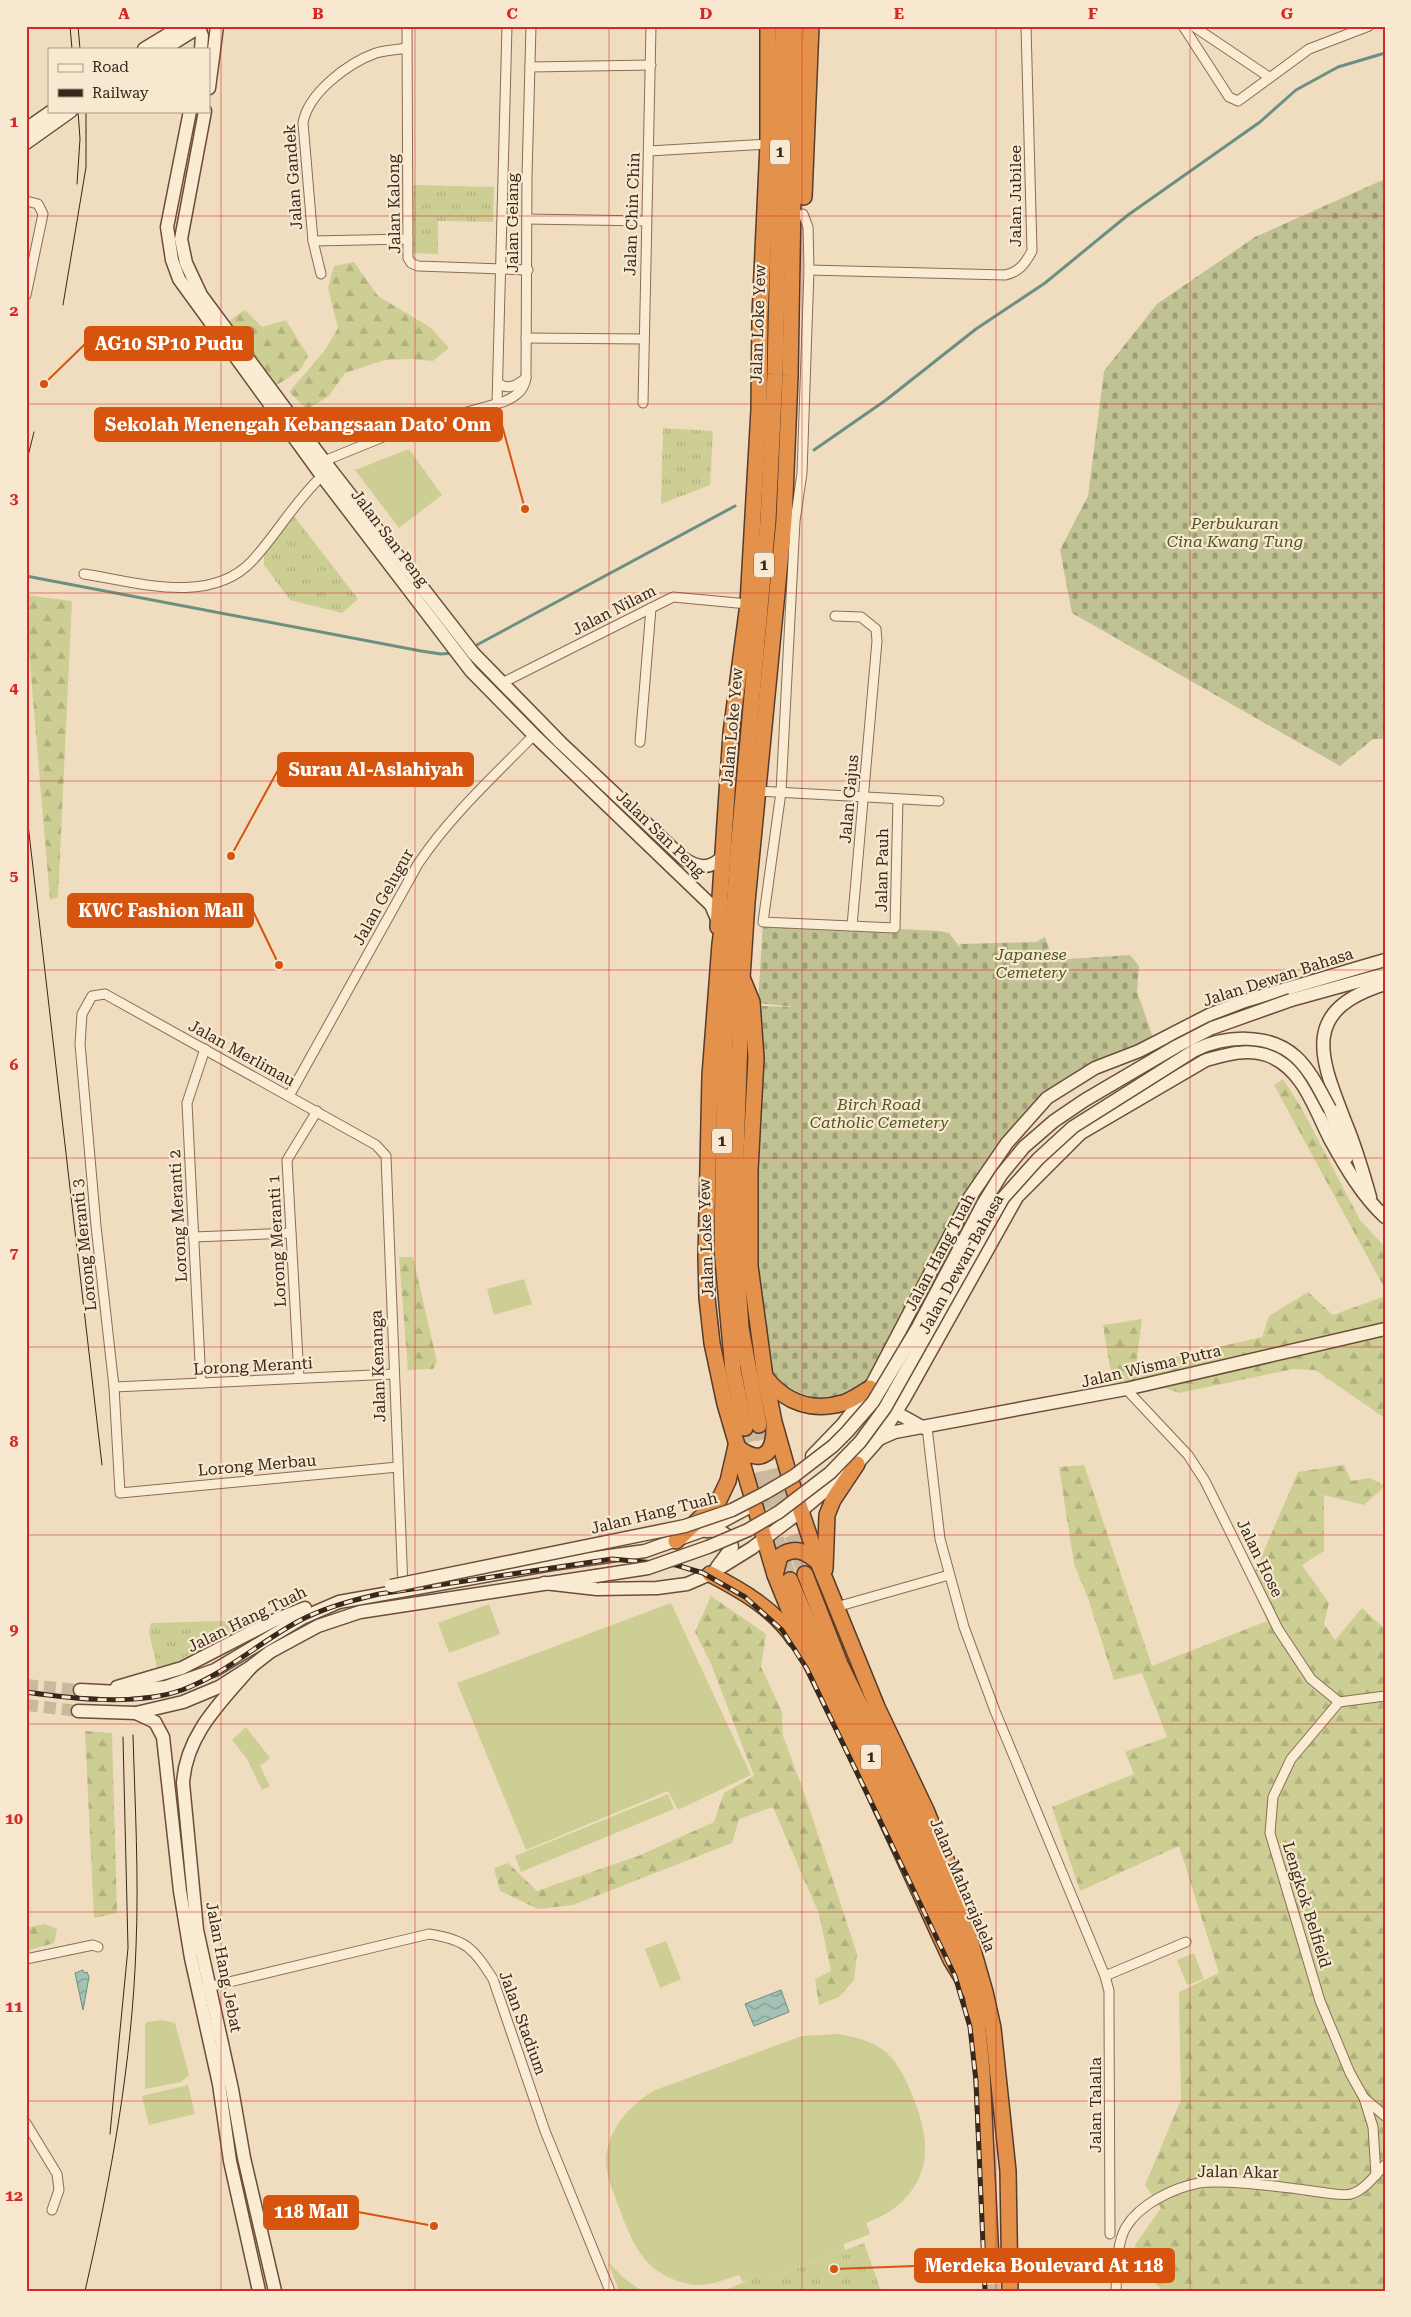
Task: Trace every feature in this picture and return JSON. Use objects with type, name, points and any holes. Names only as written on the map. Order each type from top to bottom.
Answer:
[{"type":"highway","points":[[720,944],[717,920],[731,733],[748,604],[766,204],[768,26]]},
{"type":"highway","name":"Jalan Loke Yew","points":[[783,26],[777,277],[768,520],[738,852],[725,1042],[722,1249],[733,1370],[752,1427],[741,1328],[736,1254],[736,1155],[742,978],[784,520],[792,259],[796,26]]},
{"type":"highway","points":[[792,259],[800,242],[803,214],[811,26]]},
{"type":"highway","points":[[766,204],[770,244],[777,277]]},
{"type":"highway","points":[[738,852],[728,878],[727,903],[720,944],[709,1109],[707,1288],[712,1343],[736,1446],[775,1575],[809,1659],[868,1780],[951,1960],[972,1994]]},
{"type":"highway","points":[[742,978],[752,1002],[756,1058],[750,1170],[750,1266],[765,1377],[774,1422],[789,1475],[818,1562],[878,1707],[926,1810],[956,1884],[957,1909]]},
{"type":"highway","points":[[765,1377],[786,1398],[802,1405],[823,1407],[845,1403],[870,1388]]},
{"type":"highway","points":[[736,1446],[748,1456],[756,1457],[762,1455],[768,1451],[772,1444],[774,1422]]},
{"type":"highway","points":[[676,1541],[719,1500],[728,1481],[736,1446]]},
{"type":"highway","points":[[825,1578],[827,1515],[833,1500],[857,1464]]},
{"type":"highway","points":[[775,1575],[780,1556],[793,1550],[802,1551],[818,1562]]},
{"type":"highway","points":[[710,1574],[743,1592],[774,1614],[809,1659]]},
{"type":"highway","name":"Jalan Maharajalela","points":[[805,1574],[840,1664],[921,1830],[971,1943],[993,2028],[1008,2171],[1010,2291]]},
{"type":"highway","name":"Jalan Maharajalela","points":[[790,1580],[831,1676],[922,1863],[952,1932],[972,1994],[982,2071],[991,2261]]},
{"type":"main road","points":[[146,48],[182,26]]},
{"type":"main road","points":[[210,79],[216,26]]},
{"type":"main road","points":[[166,48],[199,27],[202,36],[201,48]]},
{"type":"main road","points":[[26,129],[51,112]]},
{"type":"main road","points":[[26,143],[69,112]]},
{"type":"main road","name":"Jalan San Peng","points":[[190,112],[167,227],[168,242],[176,273],[322,476],[468,657],[534,735],[711,905],[717,920]]},
{"type":"main road","name":"Jalan San Peng","points":[[205,112],[183,220],[181,239],[186,263],[201,295],[457,643]]},
{"type":"main road","name":"Jalan San Peng","points":[[468,657],[502,683],[561,743],[684,858],[692,864],[707,866],[717,863],[722,857]]},
{"type":"main road","points":[[530,712],[534,724],[534,735],[544,736],[561,743]]},
{"type":"main road","points":[[674,870],[687,874],[691,872],[684,858]]},
{"type":"main road","name":"Jalan Dewan Bahasa","points":[[753,1505],[825,1444],[870,1388],[970,1197],[1012,1136],[1047,1098],[1096,1068],[1139,1051],[1211,1014],[1245,1001],[1385,960]]},
{"type":"main road","name":"Jalan Dewan Bahasa","points":[[1291,1000],[1385,974]]},
{"type":"main road","points":[[1373,1206],[1350,1133],[1327,1073],[1323,1058],[1323,1044],[1326,1030],[1337,1009],[1349,999],[1385,984]]},
{"type":"main road","name":"Jalan Hang Tuah","points":[[95,1691],[160,1674],[203,1659],[275,1620],[332,1597],[685,1526],[732,1510],[765,1493],[794,1476],[833,1446],[873,1402],[918,1327],[983,1204],[1001,1175],[1024,1147],[1054,1121],[1177,1046],[1212,1028],[1291,1000]]},
{"type":"main road","name":"Jalan Hang Tuah","points":[[78,1711],[136,1713],[184,1702],[219,1687],[270,1652],[333,1620],[378,1608],[648,1568],[708,1547],[748,1530],[779,1512],[830,1473],[860,1442],[885,1408],[1003,1198],[1038,1159],[1073,1127],[1195,1050],[1210,1043],[1241,1039],[1269,1042],[1283,1047],[1297,1058],[1312,1076],[1330,1109],[1355,1181]]},
{"type":"main road","points":[[1139,1051],[1140,1065],[1147,1076],[1156,1083],[1164,1084]]},
{"type":"main road","name":"Jalan Dewan Bahasa","points":[[764,1541],[857,1464],[879,1439],[1016,1197],[1082,1133],[1206,1060],[1226,1054],[1254,1053],[1271,1057],[1290,1070],[1302,1083],[1330,1140],[1355,1181],[1373,1206],[1385,1217]]},
{"type":"main road","name":"Jalan Wisma Putra","points":[[879,1439],[895,1432],[925,1428],[1126,1389],[1385,1329]]},
{"type":"main road","points":[[895,1412],[925,1428]]},
{"type":"main road","name":"Jalan Hang Tuah","points":[[80,1690],[145,1691],[188,1681],[238,1658],[302,1618],[339,1602],[552,1564],[645,1552],[699,1532],[753,1505]]},
{"type":"main road","points":[[699,1532],[718,1530],[724,1532],[730,1539],[732,1547],[710,1574]]},
{"type":"main road","name":"Jalan Hang Tuah","points":[[544,1583],[597,1589],[658,1588],[687,1584],[710,1574],[764,1541]]},
{"type":"main road","points":[[452,1582],[455,1597]]},
{"type":"main road","name":"Jalan Hang Jebat","points":[[252,1666],[199,1731],[188,1753],[184,1772],[197,1930],[204,1988],[230,2161],[259,2291]]},
{"type":"main road","name":"Jalan Hang Jebat","points":[[136,1713],[154,1722],[163,1737],[180,1891],[232,2089],[244,2158],[275,2291]]},
{"type":"street","name":"Jalan Kalong","points":[[407,26],[408,258],[411,263],[418,266],[528,270]]},
{"type":"street","name":"Jalan Gelang","points":[[497,404],[506,26]]},
{"type":"street","name":"Jalan Gelang","points":[[526,378],[531,26]]},
{"type":"street","name":"Jalan Chin Chin","points":[[643,403],[651,26]]},
{"type":"street","name":"Jalan Jubilee","points":[[809,270],[1005,275],[1014,273],[1025,264],[1032,251],[1026,26]]},
{"type":"street","points":[[1182,26],[1225,92],[1233,100],[1243,99],[1269,77],[1309,49],[1369,26]]},
{"type":"street","points":[[1193,26],[1269,77]]},
{"type":"street","name":"Jalan Gandek","points":[[321,274],[313,241],[303,123],[304,113],[330,80],[376,53],[407,48]]},
{"type":"street","points":[[530,67],[651,65]]},
{"type":"street","points":[[649,151],[768,144]]},
{"type":"street","points":[[26,201],[38,204],[43,214],[26,294]]},
{"type":"street","points":[[803,214],[808,227],[809,270],[802,473],[795,521],[781,792],[763,922],[852,926]]},
{"type":"street","points":[[527,219],[646,221]]},
{"type":"street","points":[[313,241],[408,239]]},
{"type":"street","points":[[526,338],[644,339]]},
{"type":"street","points":[[324,461],[398,431],[497,404],[519,393],[526,378]]},
{"type":"street","points":[[498,384],[505,387],[511,386],[526,378]]},
{"type":"street","points":[[84,574],[188,588],[222,580],[251,562],[304,493],[322,476]]},
{"type":"street","name":"Jalan Nilam","points":[[502,683],[672,597],[748,604]]},
{"type":"street","points":[[640,738],[651,608]]},
{"type":"street","name":"Jalan Gajus","points":[[835,616],[861,617],[876,630],[877,640],[852,926]]},
{"type":"street","name":"Jalan Gelugur","points":[[289,1096],[418,864],[470,798],[534,735]]},
{"type":"street","points":[[758,791],[939,801]]},
{"type":"street","name":"Jalan Pauh","points":[[852,926],[895,928],[898,799]]},
{"type":"street","name":"Jalan Merlimau","points":[[92,996],[105,994],[376,1145]]},
{"type":"street","name":"Lorong Meranti 3","points":[[92,996],[82,1014],[80,1044],[96,1226],[114,1387],[120,1493]]},
{"type":"street","name":"Lorong Meranti 2","points":[[202,1383],[187,1103],[205,1049]]},
{"type":"street","name":"Lorong Meranti 1","points":[[299,1378],[288,1160],[316,1111]]},
{"type":"street","name":"Jalan Kenanga","points":[[376,1145],[386,1156],[403,1590]]},
{"type":"street","points":[[194,1237],[291,1233]]},
{"type":"street","name":"Lorong Meranti","points":[[114,1387],[394,1374]]},
{"type":"street","name":"Jalan Hose","points":[[1126,1389],[1188,1455],[1201,1474],[1278,1629],[1311,1679],[1339,1702]]},
{"type":"street","name":"Jalan Talalla","points":[[925,1428],[937,1522],[949,1575],[977,1665],[1105,1976],[1109,2010],[1110,2234]]},
{"type":"street","name":"Lorong Merbau","points":[[120,1493],[398,1467]]},
{"type":"street","points":[[836,1607],[949,1575]]},
{"type":"street","points":[[1339,1702],[1385,1696]]},
{"type":"street","name":"Lengkok Belfield","points":[[1339,1702],[1291,1759],[1273,1797],[1270,1833],[1320,2001],[1350,2074],[1364,2098],[1373,2127],[1376,2175]]},
{"type":"street","name":"Jalan Stadium","points":[[204,1988],[430,1934],[452,1938],[464,1943],[480,1959],[493,1979],[545,2130],[610,2291]]},
{"type":"street","points":[[1105,1976],[1186,1942]]},
{"type":"street","points":[[26,1959],[93,1945],[98,1947]]},
{"type":"street","name":"Lengkok Belfield","points":[[1364,2098],[1385,2116]]},
{"type":"street","points":[[26,2123],[57,2174],[59,2190],[52,2210]]},
{"type":"street","name":"Jalan Akar","points":[[1116,2291],[1119,2258],[1125,2228],[1134,2216],[1165,2195],[1200,2183],[1288,2188],[1350,2195],[1365,2187],[1385,2164]]},
{"type":"green space","name":"Perbukuran Cina Kwang Tung","points":[[1385,179],[1385,739],[1373,739],[1340,766],[1072,613],[1060,550],[1088,496],[1104,371],[1157,304],[1255,237]]},
{"type":"green space","points":[[413,185],[494,187],[493,222],[438,221],[438,254],[412,253]]},
{"type":"green space","points":[[354,262],[378,296],[431,328],[449,348],[433,361],[410,359],[385,360],[345,373],[329,396],[307,409],[289,392],[325,350],[338,328],[328,288],[334,266]]},
{"type":"green space","points":[[245,310],[262,327],[286,320],[308,356],[300,370],[274,387],[226,323]]},
{"type":"green space","points":[[663,428],[713,431],[710,485],[661,504]]},
{"type":"green space","points":[[409,449],[442,495],[399,528],[355,470]]},
{"type":"green space","points":[[294,516],[358,599],[342,613],[290,600],[264,565],[264,554]]},
{"type":"green space","points":[[26,595],[72,601],[58,897],[50,900],[26,616]]},
{"type":"green space","name":"Birch Road Catholic Cemetery","points":[[763,922],[939,931],[949,933],[961,949],[959,944],[1036,942],[1045,937],[1053,960],[1130,955],[1139,966],[1137,992],[1155,1043],[1047,1098],[1007,1143],[864,1387],[815,1406],[765,1377],[755,1285],[760,1006],[796,1007],[758,1003]]},
{"type":"green space","points":[[1283,1079],[1301,1107],[1360,1220],[1385,1247],[1385,1289],[1274,1085]]},
{"type":"green space","points":[[399,1257],[413,1257],[437,1362],[433,1369],[408,1370]]},
{"type":"green space","points":[[524,1279],[532,1304],[494,1315],[487,1289]]},
{"type":"green space","points":[[1308,1292],[1333,1315],[1385,1296],[1385,1414],[1382,1416],[1315,1370],[1293,1369],[1179,1393],[1165,1388],[1115,1398],[1103,1325],[1142,1319],[1136,1366],[1262,1337],[1269,1316]]},
{"type":"green space","points":[[1084,1465],[1152,1666],[1267,1621],[1250,1583],[1298,1472],[1344,1465],[1351,1481],[1370,1478],[1385,1486],[1364,1505],[1324,1495],[1324,1551],[1302,1565],[1329,1603],[1324,1624],[1335,1640],[1362,1608],[1385,1629],[1385,2291],[1164,2291],[1137,2268],[1135,2245],[1161,2208],[1145,2185],[1181,2100],[1179,1992],[1219,1973],[1179,1846],[1080,1891],[1052,1807],[1134,1774],[1125,1752],[1167,1737],[1142,1673],[1114,1680],[1088,1598],[1074,1564],[1059,1467]]},
{"type":"green space","points":[[711,1596],[766,1634],[761,1667],[782,1712],[783,1736],[806,1798],[857,1954],[854,1980],[839,1997],[819,2005],[815,1979],[831,1971],[819,1914],[773,1807],[739,1819],[732,1843],[573,1905],[538,1909],[500,1891],[494,1868],[508,1863],[537,1891],[638,1856],[714,1822],[724,1793],[754,1776],[711,1664],[695,1632]]},
{"type":"green space","points":[[671,1603],[751,1775],[678,1810],[668,1791],[526,1850],[457,1683]]},
{"type":"green space","points":[[489,1604],[500,1634],[449,1653],[438,1623]]},
{"type":"green space","points":[[257,1620],[172,1664],[157,1667],[149,1632],[151,1623]]},
{"type":"green space","points":[[246,1727],[270,1758],[260,1766],[270,1786],[262,1790],[247,1759],[232,1740]]},
{"type":"green space","points":[[85,1731],[112,1733],[117,1913],[94,1918]]},
{"type":"green space","points":[[668,1794],[674,1809],[521,1872],[515,1856]]},
{"type":"green space","points":[[44,1924],[57,1929],[54,1943],[26,1951],[26,1928]]},
{"type":"green space","points":[[666,1941],[681,1979],[660,1988],[645,1949]]},
{"type":"green space","points":[[1194,1953],[1204,1979],[1187,1985],[1177,1960]]},
{"type":"green space","points":[[162,2020],[175,2023],[189,2075],[181,2082],[145,2089],[146,2022]]},
{"type":"green space","points":[[837,2034],[867,2041],[879,2047],[896,2063],[909,2087],[922,2124],[925,2147],[922,2169],[910,2193],[893,2209],[866,2223],[870,2234],[844,2244],[845,2250],[771,2278],[769,2273],[743,2282],[739,2275],[712,2283],[695,2285],[664,2275],[653,2267],[644,2258],[629,2234],[607,2172],[607,2150],[610,2139],[621,2120],[636,2104],[653,2091],[802,2036]]},
{"type":"green space","points":[[188,2085],[195,2114],[149,2125],[142,2096]]},
{"type":"green space","points":[[864,2243],[881,2291],[723,2291],[769,2272],[771,2278]]},
{"type":"green space","points":[[608,2262],[625,2279],[642,2291],[619,2291]]},
{"type":"water","points":[[83,1970],[84,1973],[87,1972],[89,1977],[83,2010],[75,1973]]},
{"type":"water","points":[[781,1990],[789,2012],[754,2026],[745,2004]]},
{"type":"waterway","points":[[814,450],[886,400],[976,329],[1045,283],[1128,215],[1260,122],[1296,90],[1338,67],[1385,53]]},
{"type":"waterway","points":[[473,647],[735,506]]},
{"type":"waterway","points":[[26,576],[421,651],[441,654],[453,653]]},
{"type":"tunnel","points":[[759,1425],[780,1501],[805,1574]]},
{"type":"tunnel","points":[[745,1428],[766,1507],[790,1580]]},
{"type":"tunnel","points":[[26,1685],[80,1690]]},
{"type":"tunnel","points":[[26,1705],[78,1711]]},
{"type":"tunnel","points":[[991,2261],[993,2291]]},
{"type":"tram line","points":[[70,26],[72,48]]},
{"type":"tram line","points":[[78,26],[80,48]]},
{"type":"tram line","points":[[77,184],[80,139],[78,112]]},
{"type":"tram line","points":[[63,305],[86,167],[86,112]]},
{"type":"tram line","points":[[26,464],[34,432]]},
{"type":"tram line","points":[[26,807],[102,1465]]},
{"type":"tram line","points":[[85,2291],[112,2163],[125,2077],[134,1990],[137,1894],[133,1735]]},
{"type":"tram line","points":[[110,2134],[128,1948],[123,1737]]},
{"type":"railway","points":[[26,1692],[105,1700],[125,1700],[164,1695],[182,1690],[212,1676],[297,1622],[347,1602],[379,1594],[612,1559],[676,1565],[703,1573],[745,1597],[782,1630],[807,1669],[955,1976],[970,2027],[976,2081],[985,2291]]},
{"type":"place","name":"AG10 SP10 Pudu","points":[[44,384]]},
{"type":"place","name":"Sekolah Menengah Kebangsaan Dato' Onn","points":[[525,509]]},
{"type":"place","name":"Surau Al-Aslahiyah","points":[[231,856]]},
{"type":"place","name":"KWC Fashion Mall","points":[[279,965]]},
{"type":"place","name":"118 Mall","points":[[434,2226]]},
{"type":"place","name":"Merdeka Boulevard At 118","points":[[834,2269]]},
{"type":"park label","name":"Japanese Cemetery","points":[[1031,963]]}]
